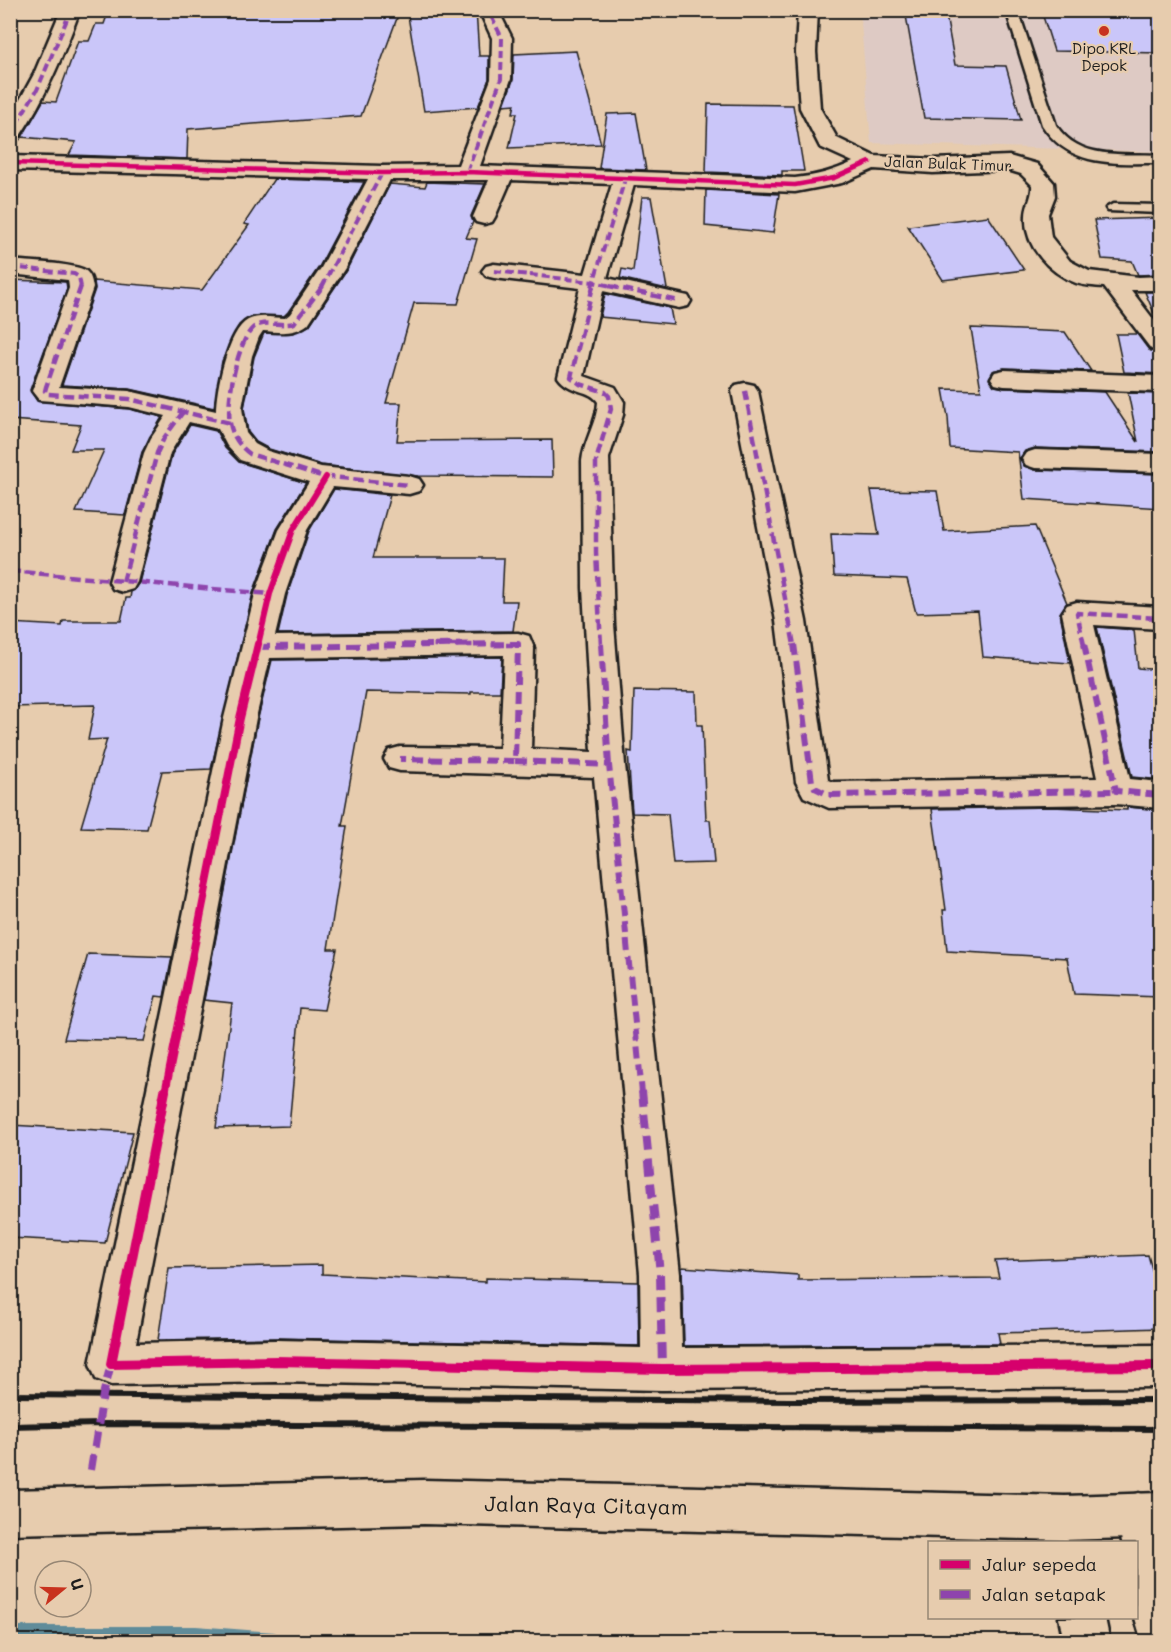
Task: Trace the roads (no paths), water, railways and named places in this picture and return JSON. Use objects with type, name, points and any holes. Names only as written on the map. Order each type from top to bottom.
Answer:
[{"type":"street","points":[[10,134],[28,110],[42,84],[71,10]]},
{"type":"street","points":[[467,172],[501,80],[502,38],[488,10]]},
{"type":"street","name":"Jalan Bulak Timur","points":[[808,10],[806,52],[810,108],[828,142],[870,162],[933,166],[1009,163],[1029,169],[1043,183],[1044,196],[1037,214],[1039,237],[1050,254],[1062,266],[1083,278],[1139,284],[1161,283]]},
{"type":"street","points":[[10,163],[467,172],[795,185],[827,182],[870,162]]},
{"type":"street","points":[[382,172],[322,287],[298,321],[292,326],[267,324],[255,326],[249,332],[237,364],[227,406],[230,423],[240,446],[250,455],[326,477],[409,485]]},
{"type":"street","points":[[484,217],[503,174]]},
{"type":"street","points":[[625,179],[593,282],[571,377],[579,384],[603,391],[608,394],[611,401],[606,428],[596,454],[595,541],[609,765],[660,1274],[662,1369]]},
{"type":"street","points":[[10,267],[74,274],[81,281],[81,288],[45,392],[129,399],[230,423]]},
{"type":"street","points":[[494,271],[593,282],[679,301]]},
{"type":"street","points":[[1111,281],[1161,344]]},
{"type":"street","points":[[1004,378],[1161,384]]},
{"type":"street","points":[[745,392],[790,621],[812,782],[815,789],[828,795],[1116,791],[1161,795]]},
{"type":"street","points":[[123,582],[157,453],[164,438],[183,412]]},
{"type":"street","points":[[1035,459],[1161,464]]},
{"type":"street","points":[[326,477],[293,530],[270,594],[240,718],[111,1364],[276,1360],[662,1369],[1161,1366]]},
{"type":"street","points":[[1116,791],[1077,613],[1161,618]]},
{"type":"street","points":[[258,647],[518,644],[515,761]]},
{"type":"street","points":[[400,759],[609,765]]},
{"type":"street","name":"Jalan Raya Citayam","points":[[10,1512],[423,1502],[1067,1530],[1150,1515]]},
{"type":"street","points":[[1150,1515],[1152,1584],[1161,1629]]},
{"type":"street","points":[[1082,1619],[1087,1641]]},
{"type":"lane","points":[[1012,10],[1048,124],[1060,140],[1074,150],[1091,155],[1161,159]]},
{"type":"lane","points":[[1113,208],[1161,209]]},
{"type":"waterway","points":[[10,1636],[196,1636],[274,1642]]},
{"type":"railway","points":[[10,1395],[790,1401],[1160,1400]]},
{"type":"railway","points":[[10,1426],[100,1424],[1160,1429]]},
{"type":"place","name":"Dipo KRL Depok","points":[[1104,31]]}]
